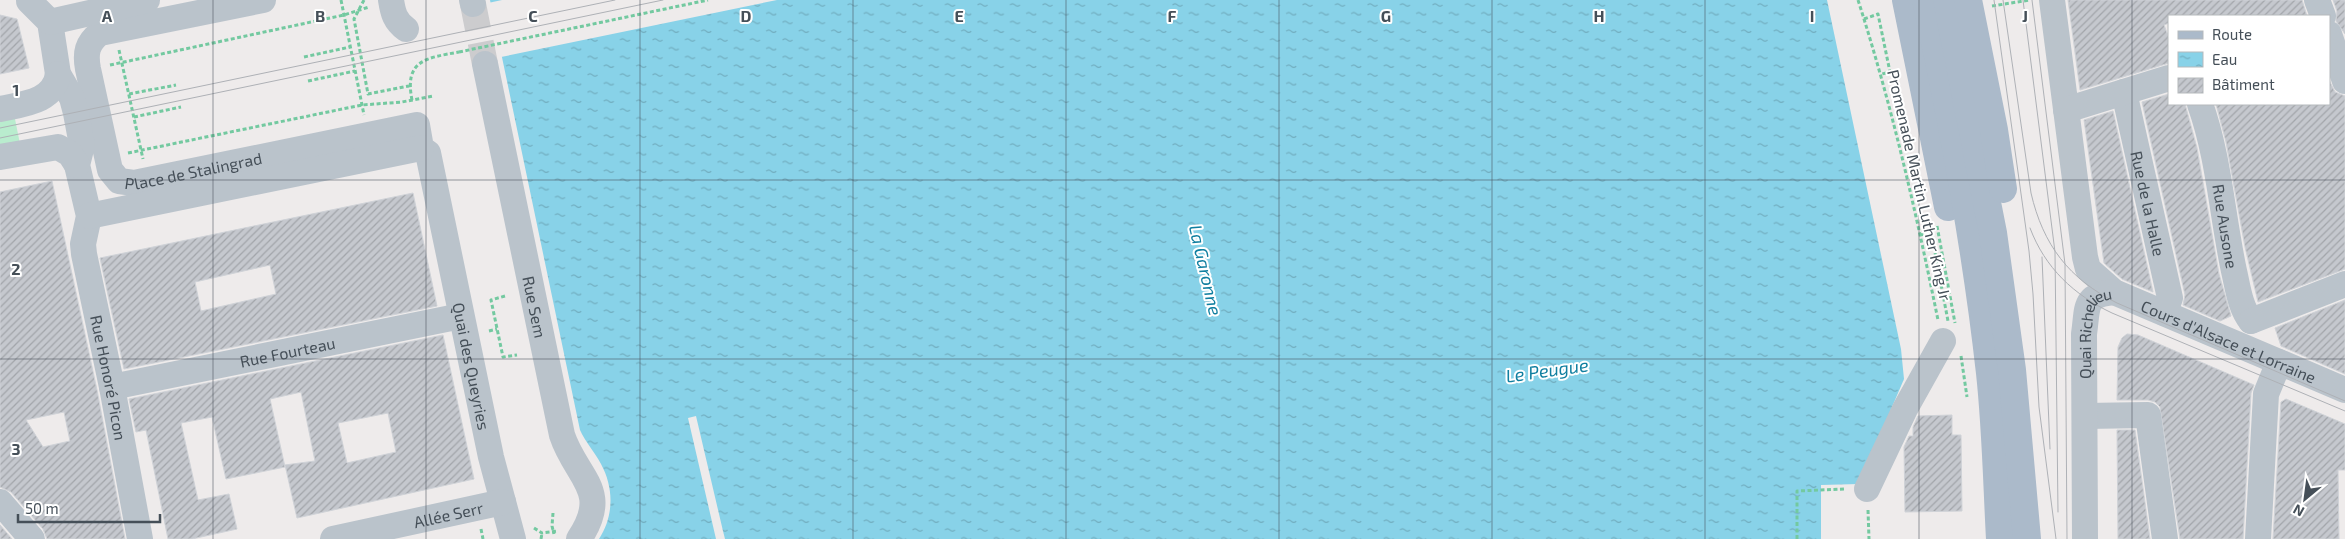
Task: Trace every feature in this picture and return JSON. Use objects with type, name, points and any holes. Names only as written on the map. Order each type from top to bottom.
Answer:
[{"type":"main road","points":[[1906,0],[1954,238],[2001,372]]},
{"type":"main road","points":[[1926,0],[1950,112],[1971,237],[2001,372],[2027,539]]},
{"type":"main road","points":[[1947,0],[1993,233],[2001,372]]},
{"type":"main road","points":[[1978,3],[2005,202],[2000,539]]},
{"type":"street","points":[[0,108],[28,103],[46,96],[57,84],[58,74],[50,22],[23,0]]},
{"type":"street","points":[[50,22],[147,0]]},
{"type":"street","name":"Place de Stalingrad","points":[[263,0],[100,33],[89,43],[86,58],[88,69],[110,170],[114,176],[119,181],[134,183],[417,125],[421,148],[428,153],[435,191]]},
{"type":"street","points":[[391,0],[398,23],[406,29]]},
{"type":"street","name":"Quai Richelieu","points":[[2052,0],[2085,257],[2088,269],[2097,280],[2114,292]]},
{"type":"street","points":[[2317,0],[2323,15]]},
{"type":"street","points":[[2330,37],[2345,79]]},
{"type":"street","name":"Rue Sem","points":[[485,64],[562,435],[567,449],[589,484],[592,494],[592,515],[579,539]]},
{"type":"street","points":[[58,74],[72,98],[76,113],[82,145],[77,165]]},
{"type":"street","points":[[2066,110],[2168,78]]},
{"type":"street","name":"Rue de la Halle","points":[[2124,92],[2170,298],[2164,313]]},
{"type":"street","name":"Rue Ausone","points":[[2200,105],[2208,128],[2230,249],[2244,312],[2251,321]]},
{"type":"street","points":[[0,157],[58,147],[70,154],[77,165],[89,216]]},
{"type":"street","name":"Place de Stalingrad","points":[[89,216],[421,148]]},
{"type":"street","name":"Quai des Queyries","points":[[435,191],[491,457],[513,539]]},
{"type":"street","name":"Rue Honoré Picon","points":[[89,216],[83,244],[84,254],[112,387],[140,539]]},
{"type":"street","points":[[2240,345],[2251,321],[2345,284]]},
{"type":"street","name":"Quai Richelieu","points":[[2085,539],[2084,334],[2090,301],[2099,294],[2114,292]]},
{"type":"street","name":"Cours d'Alsace et Lorraine","points":[[2114,292],[2345,390]]},
{"type":"street","name":"Rue Fourteau","points":[[112,387],[461,316]]},
{"type":"street","points":[[1867,489],[1905,409],[1943,341]]},
{"type":"street","points":[[2258,539],[2266,394],[2279,362]]},
{"type":"street","points":[[2085,416],[2148,415],[2164,539]]},
{"type":"street","points":[[0,502],[32,539]]},
{"type":"street","name":"Allée Serr","points":[[333,539],[503,502]]},
{"type":"path","points":[[341,0],[362,105]]},
{"type":"path","points":[[364,0],[354,19],[368,94],[409,86]]},
{"type":"path","points":[[105,66],[344,15],[391,0]]},
{"type":"path","points":[[412,100],[409,86],[413,71],[424,60],[708,0]]},
{"type":"path","name":"Promenade Martin Luther King Jr","points":[[1858,0],[1882,74],[1906,168],[1943,341],[1963,372]]},
{"type":"path","points":[[1978,3],[2034,0]]},
{"type":"path","points":[[1864,19],[1878,14],[1890,72],[1882,74]]},
{"type":"path","points":[[1884,42],[1891,40]]},
{"type":"path","points":[[304,57],[350,47]]},
{"type":"path","points":[[119,48],[144,164]]},
{"type":"path","points":[[308,81],[355,71]]},
{"type":"path","points":[[129,94],[176,85]]},
{"type":"path","points":[[124,154],[140,149],[362,105],[433,96]]},
{"type":"path","points":[[134,117],[181,107]]},
{"type":"path","points":[[1920,235],[1932,233]]},
{"type":"path","points":[[506,296],[491,300],[503,357],[517,354]]},
{"type":"path","points":[[489,331],[497,329]]},
{"type":"path","points":[[1867,489],[1868,539]]},
{"type":"path","points":[[1797,539],[1797,490],[1821,490]]},
{"type":"path","points":[[553,513],[552,526],[556,539]]},
{"type":"path","points":[[541,539],[542,533]]},
{"type":"green space","points":[[14,114],[20,144],[0,148],[0,117]]},
{"type":"water","points":[[490,0],[1827,0],[1901,349],[1904,379],[1859,484],[1821,485],[1821,539],[599,539],[610,511],[610,492],[601,464],[580,430]]},
{"type":"pier","points":[[502,0],[777,0],[501,57],[488,3]]},
{"type":"pier","points":[[696,416],[725,539],[716,539],[688,418]]},
{"type":"building","points":[[2068,0],[2302,0],[2307,15],[2168,15],[2168,23],[2164,25],[2168,35],[2168,63],[2080,90]]},
{"type":"building","points":[[2333,0],[2345,0],[2345,34],[2336,21],[2337,11]]},
{"type":"building","points":[[0,15],[17,19],[29,68],[0,74]]},
{"type":"building","points":[[2330,82],[2335,92],[2345,96],[2345,269],[2258,302],[2245,247],[2226,142],[2216,105],[2330,105]]},
{"type":"building","points":[[2168,94],[2168,105],[2185,105],[2197,148],[2219,274],[2231,316],[2220,321],[2183,305],[2185,295],[2142,102]]},
{"type":"building","points":[[2113,111],[2153,292],[2122,279],[2104,263],[2084,120]]},
{"type":"building","points":[[52,181],[97,390],[125,539],[47,539],[43,529],[11,492],[0,487],[0,192]],"holes":[[[64,412],[70,441],[43,447],[26,420]]]},
{"type":"building","points":[[413,193],[437,306],[124,369],[100,258]],"holes":[[[270,265],[276,294],[201,311],[195,282]]]},
{"type":"building","points":[[2345,300],[2345,374],[2281,346],[2275,328]]},
{"type":"building","points":[[2127,334],[2138,335],[2254,385],[2251,393],[2243,539],[2180,539],[2160,407],[2155,402],[2148,400],[2117,400],[2118,347],[2122,338]]},
{"type":"building","points":[[443,335],[474,479],[297,518],[285,465],[315,461],[301,392],[270,399],[285,467],[226,479],[212,417],[181,423],[198,500],[229,494],[237,529],[192,539],[168,539],[146,430],[136,432],[129,399]],"holes":[[[388,413],[396,452],[347,463],[338,423]]]},
{"type":"building","points":[[2286,399],[2345,424],[2345,470],[2338,470],[2339,539],[2273,539],[2281,402]]},
{"type":"building","points":[[1952,415],[1952,435],[1961,435],[1962,511],[1905,512],[1904,447],[1909,436],[1913,436],[1913,427],[1918,416]]},
{"type":"building","points":[[2117,430],[2135,430],[2150,539],[2118,539]]},
{"type":"building","points":[[0,525],[12,539],[0,539]]},
{"type":"tunnel","points":[[473,4],[485,64]]},
{"type":"tram line","points":[[0,128],[615,0]]},
{"type":"tram line","points":[[0,138],[663,0]]},
{"type":"tram line","points":[[1994,0],[2029,251],[2039,407],[2056,539]]},
{"type":"tram line","points":[[2003,0],[2031,193],[2043,229],[2051,244],[2072,271],[2100,294],[2117,303],[2345,401]]},
{"type":"tram line","points":[[2023,0],[2055,252],[2058,512]]},
{"type":"tram line","points":[[2032,0],[2065,264],[2067,539]]},
{"type":"tram line","points":[[2030,228],[2044,256],[2062,279],[2098,306],[2345,411]]},
{"type":"tram line","points":[[2042,257],[2050,449]]},
{"type":"water label","name":"La Garonne","points":[[1206,270]]},
{"type":"water label","name":"Le Peugue","points":[[1547,370]]}]
